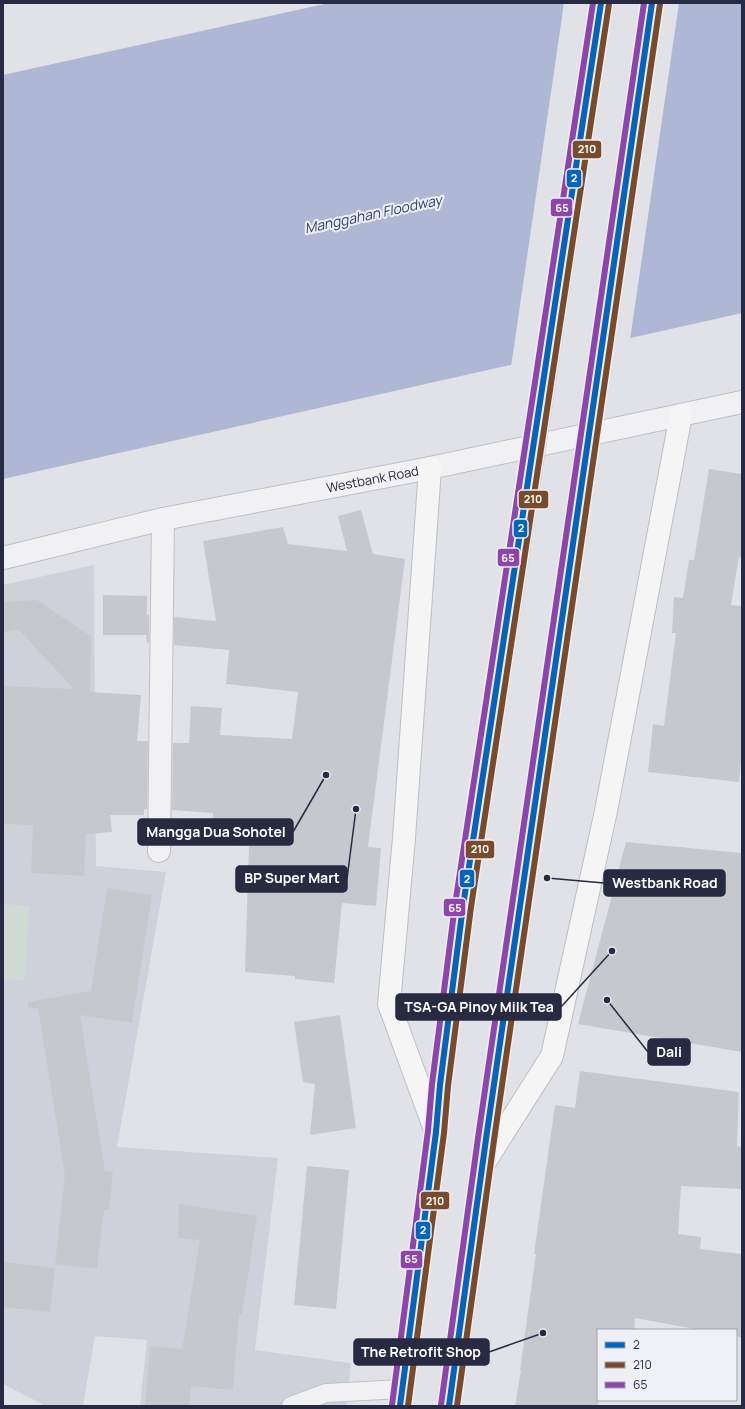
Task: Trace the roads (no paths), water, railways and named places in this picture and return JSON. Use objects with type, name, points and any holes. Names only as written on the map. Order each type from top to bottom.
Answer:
[{"type":"main road","points":[[401,1397],[436,1132],[440,1085],[463,906],[601,3]]},
{"type":"main road","points":[[448,1406],[652,3]]},
{"type":"main road","points":[[483,1165],[552,1056],[606,811],[681,415]]},
{"type":"main road","points":[[430,468],[404,838],[389,1004],[436,1132]]},
{"type":"street","name":"Westbank Road","points":[[3,558],[163,518],[430,468],[742,402]]},
{"type":"street","points":[[159,851],[163,518]]},
{"type":"lane","points":[[291,1406],[326,1393],[401,1397]]},
{"type":"water","name":"Manggahan Floodway","points":[[329,3],[742,3],[742,313],[3,479],[3,75]]},
{"type":"place","name":"Mangga Dua Sohotel","points":[[326,775]]},
{"type":"place","name":"BP Super Mart","points":[[356,809]]},
{"type":"place","name":"Westbank Road","points":[[547,878]]},
{"type":"place","name":"TSA-GA Pinoy Milk Tea","points":[[612,951]]},
{"type":"place","name":"Dali","points":[[607,1000]]},
{"type":"place","name":"The Retrofit Shop","points":[[543,1333]]}]
